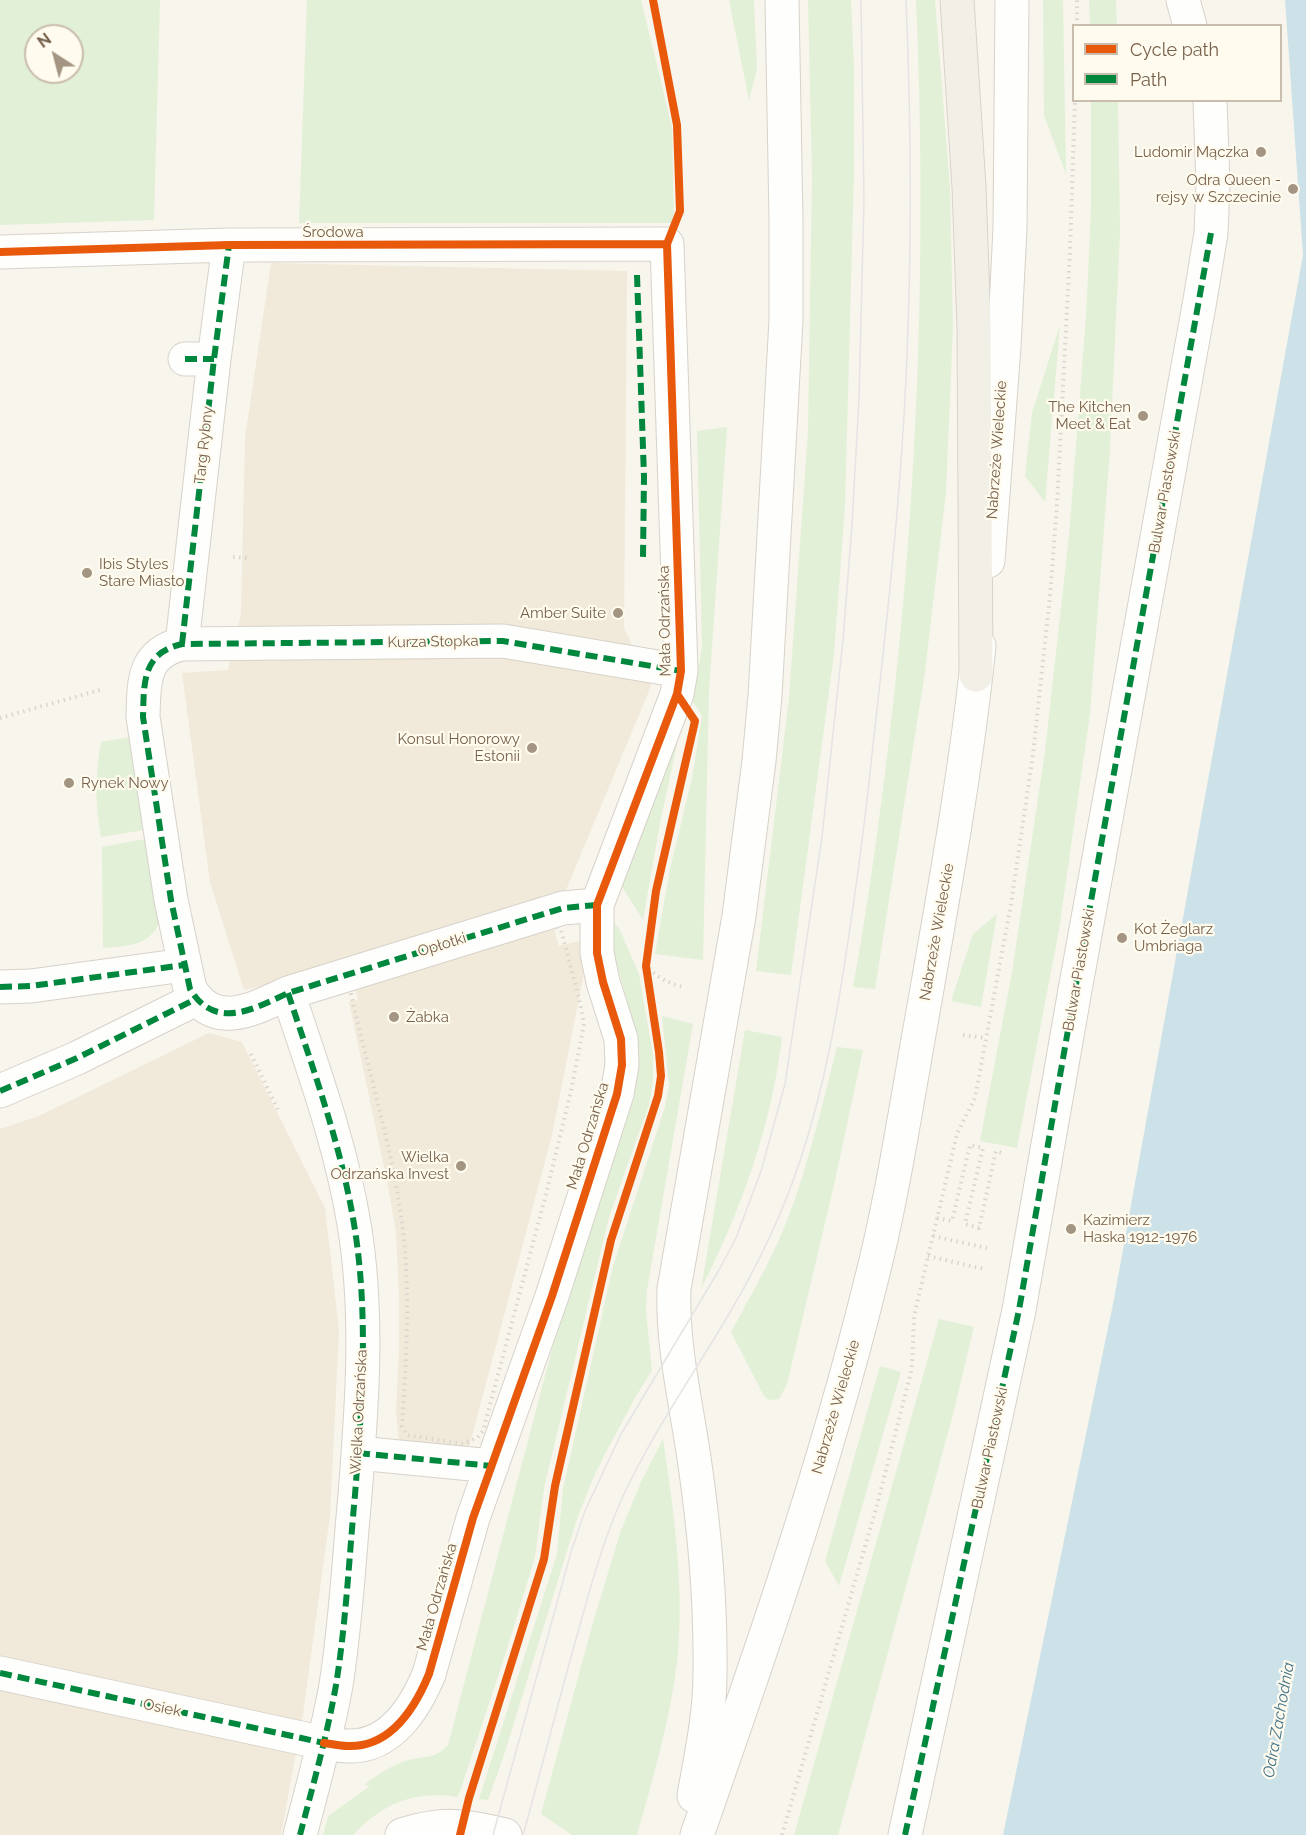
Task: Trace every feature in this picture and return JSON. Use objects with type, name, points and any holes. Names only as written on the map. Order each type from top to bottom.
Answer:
[{"type":"main road","points":[[957,0],[975,328],[976,675]]},
{"type":"street","points":[[687,1835],[706,1729],[710,1675],[706,1567],[695,1465],[675,1351],[674,1297],[680,1245],[739,916],[765,696],[786,320],[782,0]]},
{"type":"street","name":"Nabrzeże Wieleckie","points":[[697,1835],[794,1549],[849,1366],[870,1287],[905,1118],[950,856],[976,675],[989,556],[1010,228],[1012,0]]},
{"type":"street","points":[[1184,0],[1190,24]]},
{"type":"street","name":"Bulwar Piastowski","points":[[905,1835],[1020,1310],[1211,233],[1213,173],[1210,102]]},
{"type":"street","name":"Środowa","points":[[0,252],[229,245],[667,244]]},
{"type":"street","name":"Mała Odrzańska","points":[[324,1743],[349,1746],[378,1739],[396,1727],[419,1698],[429,1674],[473,1518],[552,1296],[617,1094],[622,1065],[621,1039],[603,982],[597,953],[597,905],[677,694],[681,671],[667,244]]},
{"type":"street","name":"Targ Rybny","points":[[182,644],[199,359],[229,245]]},
{"type":"street","name":"Kurza Stopka","points":[[182,644],[503,641],[681,671]]},
{"type":"street","points":[[182,644],[168,647],[153,660],[148,669],[144,686],[143,717],[171,900],[190,989],[205,1007],[225,1014],[256,1008],[288,993]]},
{"type":"street","name":"Opłotki","points":[[288,993],[564,908],[597,905]]},
{"type":"street","points":[[0,987],[31,986],[184,965]]},
{"type":"street","name":"Wielka Odrzańska","points":[[288,993],[346,1180],[361,1274],[363,1317],[363,1369],[358,1453],[337,1672],[324,1743],[300,1835]]},
{"type":"street","points":[[0,1091],[78,1058],[196,999]]},
{"type":"street","points":[[358,1453],[492,1466]]},
{"type":"street","name":"Osiek","points":[[0,1673],[324,1743]]},
{"type":"street","points":[[402,1835],[435,1826],[462,1825],[504,1835]]},
{"type":"path","points":[[1077,0],[1077,24]]},
{"type":"path","points":[[0,718],[102,689]]},
{"type":"path","points":[[551,926],[561,930],[584,1024],[571,1091],[545,1198],[483,1431],[470,1443],[462,1444],[407,1436],[403,1432],[407,1349],[404,1239],[387,1141],[352,998],[350,989],[359,981],[551,926]]},
{"type":"path","points":[[645,960],[648,978]]},
{"type":"path","points":[[645,960],[659,977],[675,986],[691,989]]},
{"type":"path","points":[[247,1047],[282,1117]]},
{"type":"path","points":[[937,1218],[952,1221],[970,1145],[976,1146],[983,1148],[965,1224],[979,1228],[996,1151],[1009,1154]]},
{"type":"path","points":[[933,1236],[981,1247]]},
{"type":"path","points":[[928,1256],[976,1268]]},
{"type":"shaded area","points":[[271,263],[627,271],[624,628],[651,686],[566,890],[335,970],[244,990],[210,882],[182,673],[228,670],[241,614],[245,438]]},
{"type":"shaded area","name":"Wielka Odrzańska Invest","points":[[554,929],[559,946],[591,938],[552,1135],[468,1451],[399,1443],[396,1411],[399,1295],[396,1232],[349,1002],[358,1000],[354,984]]},
{"type":"shaded area","points":[[209,1033],[242,1042],[325,1208],[339,1330],[330,1515],[303,1714],[281,1835],[0,1835],[0,1129],[39,1116]]},
{"type":"green space","points":[[0,0],[160,0],[154,220],[0,225]]},
{"type":"green space","points":[[307,0],[641,0],[672,127],[674,223],[299,223]]},
{"type":"green space","points":[[729,0],[754,0],[757,69],[749,100]]},
{"type":"green space","points":[[808,0],[851,0],[854,68],[854,173],[845,505],[834,654],[791,975],[756,971],[789,698],[808,431],[812,177]]},
{"type":"green space","points":[[916,0],[935,0],[950,187],[953,327],[946,492],[925,672],[875,989],[853,987],[873,864],[889,740],[907,556],[913,463],[918,371],[921,185]]},
{"type":"green space","points":[[1043,0],[1063,0],[1066,174],[1044,115]]},
{"type":"green space","points":[[1089,0],[1116,0],[1117,24],[1090,24]]},
{"type":"green space","points":[[1091,102],[1118,102],[1120,232],[1110,449],[1090,714],[1059,930],[1017,1148],[980,1141],[1012,972],[1045,751],[1069,536],[1086,316],[1091,209]]},
{"type":"green space","points":[[1060,325],[1045,502],[1025,476],[1032,413]]},
{"type":"green space","points":[[727,427],[709,691],[703,960],[655,954],[670,869],[692,778],[702,716],[693,702],[702,646],[697,431]]},
{"type":"green space","points":[[680,731],[661,818],[643,920],[621,885]]},
{"type":"green space","points":[[131,737],[144,830],[101,837],[96,790],[101,742]]},
{"type":"green space","points":[[145,839],[160,921],[151,935],[144,940],[129,945],[103,948],[102,847]]},
{"type":"green space","points":[[997,914],[981,1007],[951,1001],[973,934]]},
{"type":"green space","points":[[611,920],[619,928],[639,974],[653,1055],[653,1082],[649,1105],[609,1217],[544,1488],[535,1557],[508,1646],[458,1797],[427,1795],[400,1801],[376,1815],[353,1835],[323,1835],[328,1816],[370,1786],[364,1785],[375,1777],[403,1762],[434,1755],[448,1745],[560,1319],[635,1095],[637,1037],[610,939]]},
{"type":"green space","points":[[662,1016],[693,1024],[647,1290],[646,1311],[652,1370],[591,1483],[576,1522],[488,1800],[479,1799],[557,1554],[563,1489],[613,1266],[665,1107],[669,1085]]},
{"type":"green space","points":[[745,1030],[782,1037],[777,1070],[763,1134],[742,1198],[701,1289]]},
{"type":"green space","points":[[837,1047],[863,1050],[787,1384],[779,1399],[769,1400],[764,1396],[731,1332],[764,1271],[786,1223],[811,1148]]},
{"type":"green space","points":[[939,1319],[974,1327],[952,1418],[838,1835],[794,1835]]},
{"type":"green space","points":[[880,1366],[901,1372],[839,1586],[825,1561]]},
{"type":"green space","points":[[663,1439],[674,1522],[680,1606],[677,1662],[665,1728],[637,1835],[572,1835],[541,1814],[620,1533],[641,1482]]},
{"type":"water","name":"Odra Zachodnia","points":[[1285,0],[1306,0],[1306,1835],[1003,1835],[1114,1299],[1303,255]]},
{"type":"tram line","points":[[493,1835],[571,1552],[585,1511],[621,1434],[736,1238],[761,1171],[785,1084],[822,837],[843,640],[852,525],[859,399],[864,200],[861,0]]},
{"type":"tram line","points":[[523,1835],[603,1546],[623,1496],[647,1449],[729,1314],[769,1238],[786,1199],[810,1131],[830,1047],[856,889],[888,604],[902,454],[909,310],[910,221],[906,0]]},
{"type":"marked path","points":[[905,1835],[1019,1310],[1211,233]]},
{"type":"marked path","points":[[182,644],[229,245]]},
{"type":"marked path","points":[[637,275],[644,477],[643,557]]},
{"type":"marked path","points":[[185,359],[214,359]]},
{"type":"marked path","points":[[597,905],[563,908],[288,993],[249,1010],[236,1013],[211,1010],[200,1002],[190,989],[171,900],[143,717],[145,681],[148,671],[159,654],[182,644],[503,641],[681,671]]},
{"type":"marked path","points":[[0,987],[31,986],[184,965]]},
{"type":"marked path","points":[[288,993],[326,1107],[342,1165],[359,1258],[363,1326],[358,1461],[339,1662],[320,1760],[300,1835]]},
{"type":"marked path","points":[[0,1091],[77,1058],[196,999]]},
{"type":"marked path","points":[[358,1453],[492,1466]]},
{"type":"marked path","points":[[0,1673],[329,1744]]},
{"type":"cycle path","points":[[324,1743],[362,1745],[388,1733],[408,1712],[429,1674],[473,1518],[552,1296],[617,1094],[622,1065],[621,1039],[603,982],[597,953],[597,905],[677,694],[681,671],[667,244],[680,211],[677,125],[653,0]]},
{"type":"cycle path","points":[[0,252],[229,245],[667,244]]},
{"type":"cycle path","points":[[460,1835],[469,1798],[544,1559],[555,1486],[611,1240],[658,1096],[661,1076],[659,1052],[646,966],[656,891],[695,721],[677,694]]},
{"type":"place","name":"Ludomir Mączka","points":[[1261,152]]},
{"type":"place","name":"Odra Queen - rejsy w Szczecinie","points":[[1293,189]]},
{"type":"place","name":"The Kitchen Meet & Eat","points":[[1143,416]]},
{"type":"place","name":"Ibis Styles Stare Miasto","points":[[87,573]]},
{"type":"place","name":"Amber Suite","points":[[618,613]]},
{"type":"place","name":"Konsul Honorowy Estonii","points":[[532,748]]},
{"type":"place","name":"Rynek Nowy","points":[[69,783]]},
{"type":"place","name":"Kot Żeglarz Umbriaga","points":[[1122,938]]},
{"type":"place","name":"Żabka","points":[[394,1017]]},
{"type":"place","name":"Wielka Odrzańska Invest","points":[[461,1166]]},
{"type":"place","name":"Kazimierz Haska 1912-1976","points":[[1071,1229]]}]
